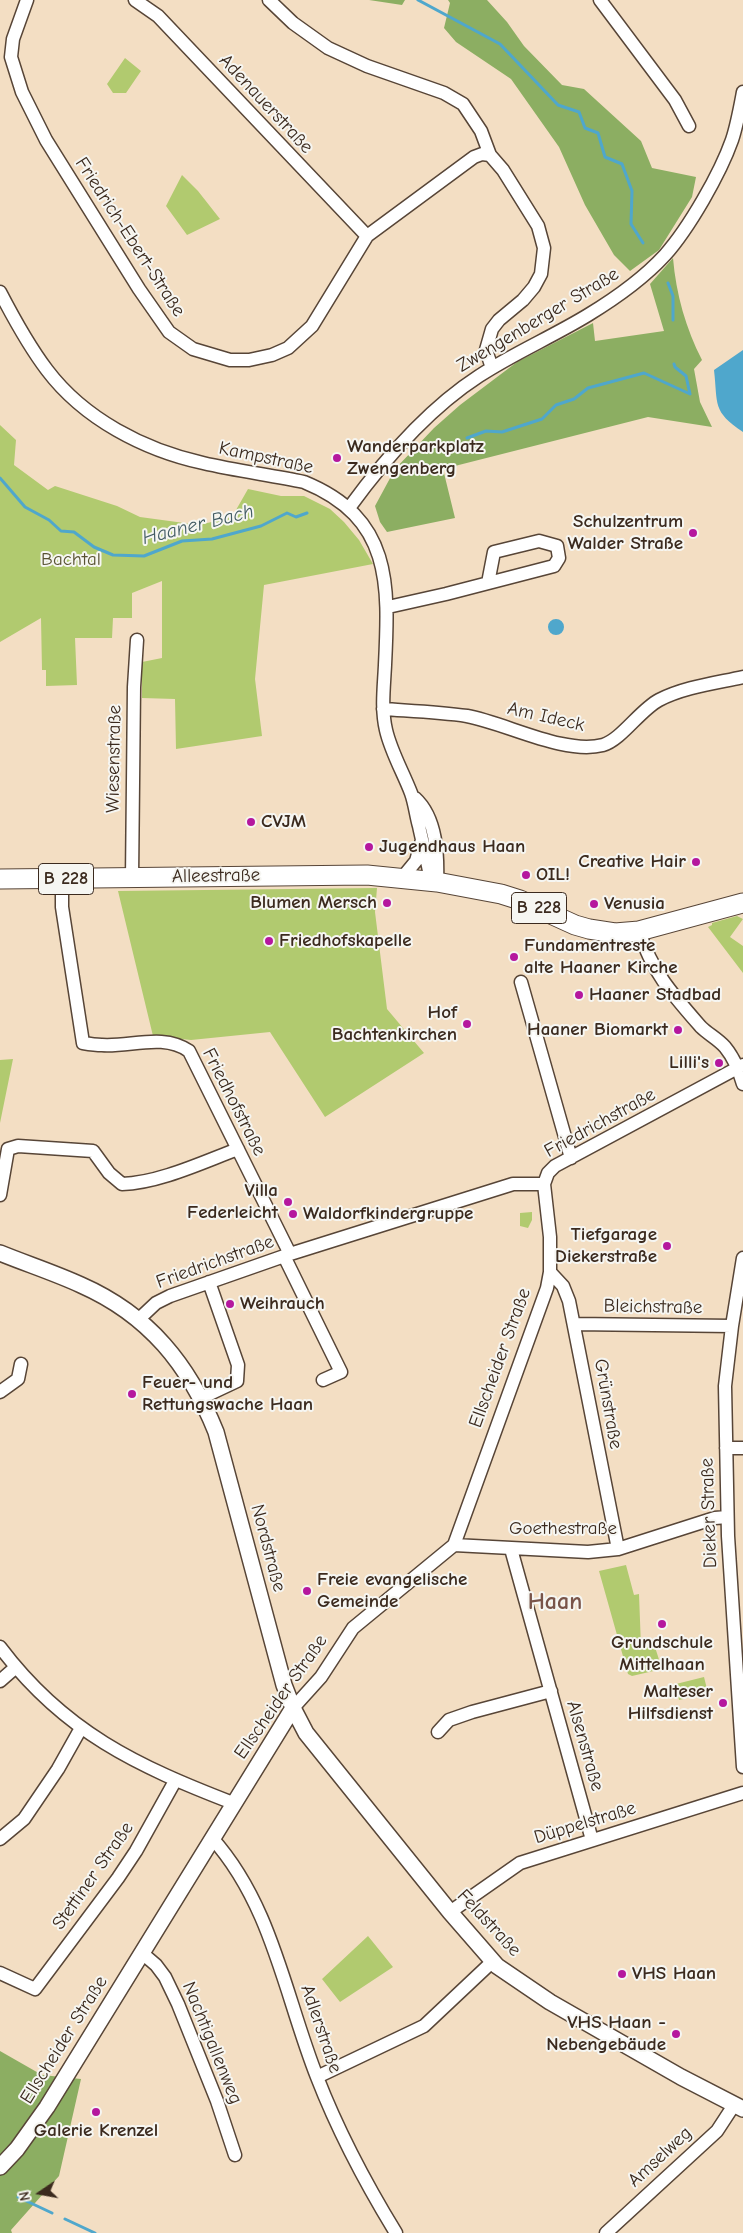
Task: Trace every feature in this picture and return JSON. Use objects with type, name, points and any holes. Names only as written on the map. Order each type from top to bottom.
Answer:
[{"type":"main road","name":"Alleestraße","points":[[0,879],[367,875],[434,882]]},
{"type":"main road","name":"B 228","points":[[434,882],[514,898],[589,929],[615,933],[640,931],[743,903]]},
{"type":"street","name":"Friedrich-Ebert-Straße","points":[[27,0],[13,39],[11,57],[22,92],[46,140],[139,288],[169,332],[193,350],[218,357],[248,360],[272,355],[288,348],[312,326],[366,236],[474,157],[482,154],[490,155]]},
{"type":"street","name":"Adenauerstraße","points":[[135,0],[158,16],[366,236]]},
{"type":"street","points":[[269,0],[293,23],[328,48],[367,66],[444,93],[463,104],[481,131],[490,155],[503,170],[538,226],[544,248],[541,274],[534,287],[523,300],[498,320],[492,329],[486,350],[492,368]]},
{"type":"street","points":[[600,0],[675,100],[689,126]]},
{"type":"street","name":"Zwengenberger Straße","points":[[349,508],[380,465],[415,430],[465,386],[513,354],[587,316],[633,285],[666,255],[695,213],[732,140],[743,92]]},
{"type":"street","name":"Kampstraße","points":[[0,292],[25,338],[48,371],[96,418],[129,438],[176,455],[202,463],[304,482],[327,492],[349,508],[366,528],[382,562],[386,580],[388,607],[383,709],[390,747],[412,795],[434,882]]},
{"type":"street","points":[[388,607],[414,602],[488,583],[554,566],[559,558],[556,546],[540,540],[494,552],[488,583]]},
{"type":"street","name":"Wiesenstraße","points":[[132,878],[134,687],[137,640]]},
{"type":"street","name":"Am Ideck","points":[[383,709],[468,716],[536,737],[593,746],[605,744],[646,709],[660,700],[678,693],[743,677]]},
{"type":"street","name":"Kampstraße","points":[[412,795],[420,803],[431,827],[438,862],[434,882]]},
{"type":"street","points":[[402,878],[416,861],[422,840]]},
{"type":"street","name":"Friedhofstraße","points":[[62,879],[62,907],[83,1043],[102,1045],[165,1041],[179,1044],[189,1051],[238,1149],[341,1372],[323,1380]]},
{"type":"street","points":[[640,931],[649,959],[662,980],[703,1028],[724,1046],[740,1066],[743,1084]]},
{"type":"street","points":[[521,982],[571,1158]]},
{"type":"street","name":"Friedrichstraße","points":[[139,1319],[156,1303],[287,1255],[513,1184],[544,1184],[548,1173],[555,1166],[740,1066]]},
{"type":"street","points":[[0,1195],[8,1149],[18,1146],[93,1151],[109,1173],[122,1184],[141,1182],[182,1170],[238,1149]]},
{"type":"street","name":"Ellscheider Straße","points":[[0,2166],[17,2149],[42,2114],[292,1708],[321,1677],[353,1628],[454,1545],[547,1288],[550,1272],[550,1237],[544,1184]]},
{"type":"street","name":"Nordstraße","points":[[0,1253],[86,1287],[139,1319],[174,1356],[201,1398],[216,1432],[284,1685],[292,1708]]},
{"type":"street","name":"Dieker Straße","points":[[743,1258],[725,1386],[727,1517],[743,1767]]},
{"type":"street","name":"Grünstraße","points":[[550,1272],[563,1286],[575,1324],[595,1437],[618,1549]]},
{"type":"street","points":[[201,1398],[237,1381],[239,1373],[238,1365],[209,1282]]},
{"type":"street","name":"Bleichstraße","points":[[575,1324],[732,1326]]},
{"type":"street","points":[[0,1392],[18,1378],[21,1364]]},
{"type":"street","points":[[726,1448],[743,1448]]},
{"type":"street","name":"Goethestraße","points":[[454,1545],[588,1552],[618,1549],[715,1518],[727,1517]]},
{"type":"street","name":"Alsenstraße","points":[[511,1549],[592,1840]]},
{"type":"street","points":[[0,1647],[39,1692],[81,1728],[126,1758],[175,1781],[233,1803]]},
{"type":"street","points":[[0,1681],[16,1667]]},
{"type":"street","name":"Alsenstraße","points":[[438,1732],[449,1720],[550,1691]]},
{"type":"street","name":"Feldstraße","points":[[292,1708],[306,1733],[492,1962],[550,2002],[681,2077],[739,2107]]},
{"type":"street","points":[[0,1839],[24,1819],[58,1769],[81,1728]]},
{"type":"street","name":"Stettiner Straße","points":[[0,1973],[35,1989],[118,1878],[136,1851],[175,1781]]},
{"type":"street","name":"Düppelstraße","points":[[450,1912],[520,1862],[743,1793]]},
{"type":"street","name":"Adlerstraße","points":[[212,1838],[229,1858],[260,1910],[317,2077],[343,2136],[396,2233]]},
{"type":"street","name":"Nachtigallenweg","points":[[142,1953],[156,1965],[165,1977],[178,2004],[217,2101],[235,2155]]},
{"type":"street","points":[[317,2077],[424,2026],[492,1962]]},
{"type":"street","name":"Amselweg","points":[[606,2233],[717,2131],[739,2107]]},
{"type":"green space","points":[[369,0],[405,0],[402,5]]},
{"type":"green space","points":[[448,0],[487,0],[507,22],[524,46],[562,85],[584,89],[641,141],[652,168],[696,177],[692,197],[659,250],[630,271],[614,255],[585,205],[559,147],[511,79],[456,42],[444,28],[450,3]]},
{"type":"green space","points":[[125,58],[141,71],[126,93],[113,93],[107,84]]},
{"type":"green space","points":[[182,175],[198,191],[220,219],[187,235],[166,206]]},
{"type":"green space","points":[[673,258],[683,311],[691,336],[702,360],[694,369],[700,402],[712,427],[648,417],[443,469],[455,518],[387,532],[380,522],[375,506],[395,469],[434,428],[460,405],[517,362],[593,323],[595,341],[664,331],[650,284]]},
{"type":"green space","name":"Bachtal","points":[[0,425],[16,440],[14,465],[48,490],[55,486],[117,506],[140,517],[199,525],[232,517],[248,489],[281,496],[304,496],[330,509],[344,522],[359,540],[373,564],[264,585],[255,679],[262,736],[176,749],[175,699],[142,698],[142,662],[162,658],[162,581],[132,593],[132,618],[113,618],[112,638],[75,638],[77,685],[46,686],[46,670],[42,670],[41,618],[0,642]]},
{"type":"green space","points":[[377,888],[375,912],[387,1009],[424,1053],[325,1117],[270,1032],[191,1040],[153,1036],[118,891]]},
{"type":"green space","points":[[737,916],[743,919],[730,937],[743,946],[743,973],[708,927],[712,923]]},
{"type":"green space","points":[[13,1059],[0,1123],[0,1060]]},
{"type":"green space","points":[[532,1212],[532,1220],[528,1228],[520,1226],[520,1213]]},
{"type":"green space","points":[[626,1565],[634,1595],[639,1594],[641,1647],[655,1647],[662,1669],[632,1676],[628,1674],[599,1571]]},
{"type":"green space","points":[[704,1677],[708,1693],[679,1700],[676,1684]]},
{"type":"green space","points":[[368,1936],[393,1967],[340,2002],[322,1979]]},
{"type":"green space","points":[[0,2051],[42,2075],[81,2079],[59,2176],[11,2230],[12,2233],[0,2233]]},
{"type":"water","points":[[743,350],[743,432],[726,418],[718,406],[714,370]]},
{"type":"water","points":[[553,619],[559,619],[564,624],[562,633],[553,635],[548,630],[548,624]]},
{"type":"waterway","points":[[418,0],[500,44],[558,105],[579,112],[585,128],[598,133],[605,157],[622,164],[632,191],[631,224],[643,243]]},
{"type":"waterway","points":[[668,283],[673,296],[673,320]]},
{"type":"waterway","points":[[674,364],[686,376],[690,394]]},
{"type":"waterway","name":"Haaner Bach","points":[[467,438],[486,431],[502,432],[542,419],[556,405],[574,399],[588,388],[644,373],[690,394]]},
{"type":"waterway","name":"Haaner Bach","points":[[0,478],[25,507],[49,520],[61,531],[74,532],[94,547],[113,555],[144,556],[182,541],[212,539],[261,526],[287,513],[296,517],[307,513]]},
{"type":"waterway","points":[[18,2197],[52,2213]]},
{"type":"waterway","points":[[65,2219],[95,2233]]},
{"type":"place","name":"Wanderparkplatz Zwengenberg","points":[[337,458]]},
{"type":"place","name":"Schulzentrum Walder Straße","points":[[693,533]]},
{"type":"place","name":"CVJM","points":[[251,822]]},
{"type":"place","name":"Jugendhaus Haan","points":[[369,847]]},
{"type":"place","name":"Creative Hair","points":[[696,862]]},
{"type":"place","name":"OIL!","points":[[526,875]]},
{"type":"place","name":"Blumen Mersch","points":[[387,903]]},
{"type":"place","name":"Venusia","points":[[594,904]]},
{"type":"place","name":"Friedhofskapelle","points":[[269,941]]},
{"type":"place","name":"Fundamentreste alte Haaner Kirche","points":[[514,957]]},
{"type":"place","name":"Haaner Stadbad","points":[[579,995]]},
{"type":"place","name":"Hof Bachtenkirchen","points":[[467,1024]]},
{"type":"place","name":"Haaner Biomarkt","points":[[678,1030]]},
{"type":"place","name":"Lilli's","points":[[719,1063]]},
{"type":"place","name":"Villa Federleicht","points":[[288,1202]]},
{"type":"place","name":"Waldorfkindergruppe","points":[[293,1214]]},
{"type":"place","name":"Tiefgarage Diekerstraße","points":[[667,1246]]},
{"type":"place","name":"Weihrauch","points":[[230,1304]]},
{"type":"place","name":"Feuer- und Rettungswache Haan","points":[[132,1394]]},
{"type":"place","name":"Freie evangelische Gemeinde","points":[[307,1591]]},
{"type":"place","name":"Grundschule Mittelhaan","points":[[662,1624]]},
{"type":"place","name":"Malteser Hilfsdienst","points":[[723,1703]]},
{"type":"place","name":"VHS Haan","points":[[622,1974]]},
{"type":"place","name":"VHS Haan - Nebengebäude","points":[[676,2034]]},
{"type":"place","name":"Galerie Krenzel","points":[[96,2112]]},
{"type":"district","name":"Haan","points":[[555,1602]]}]
